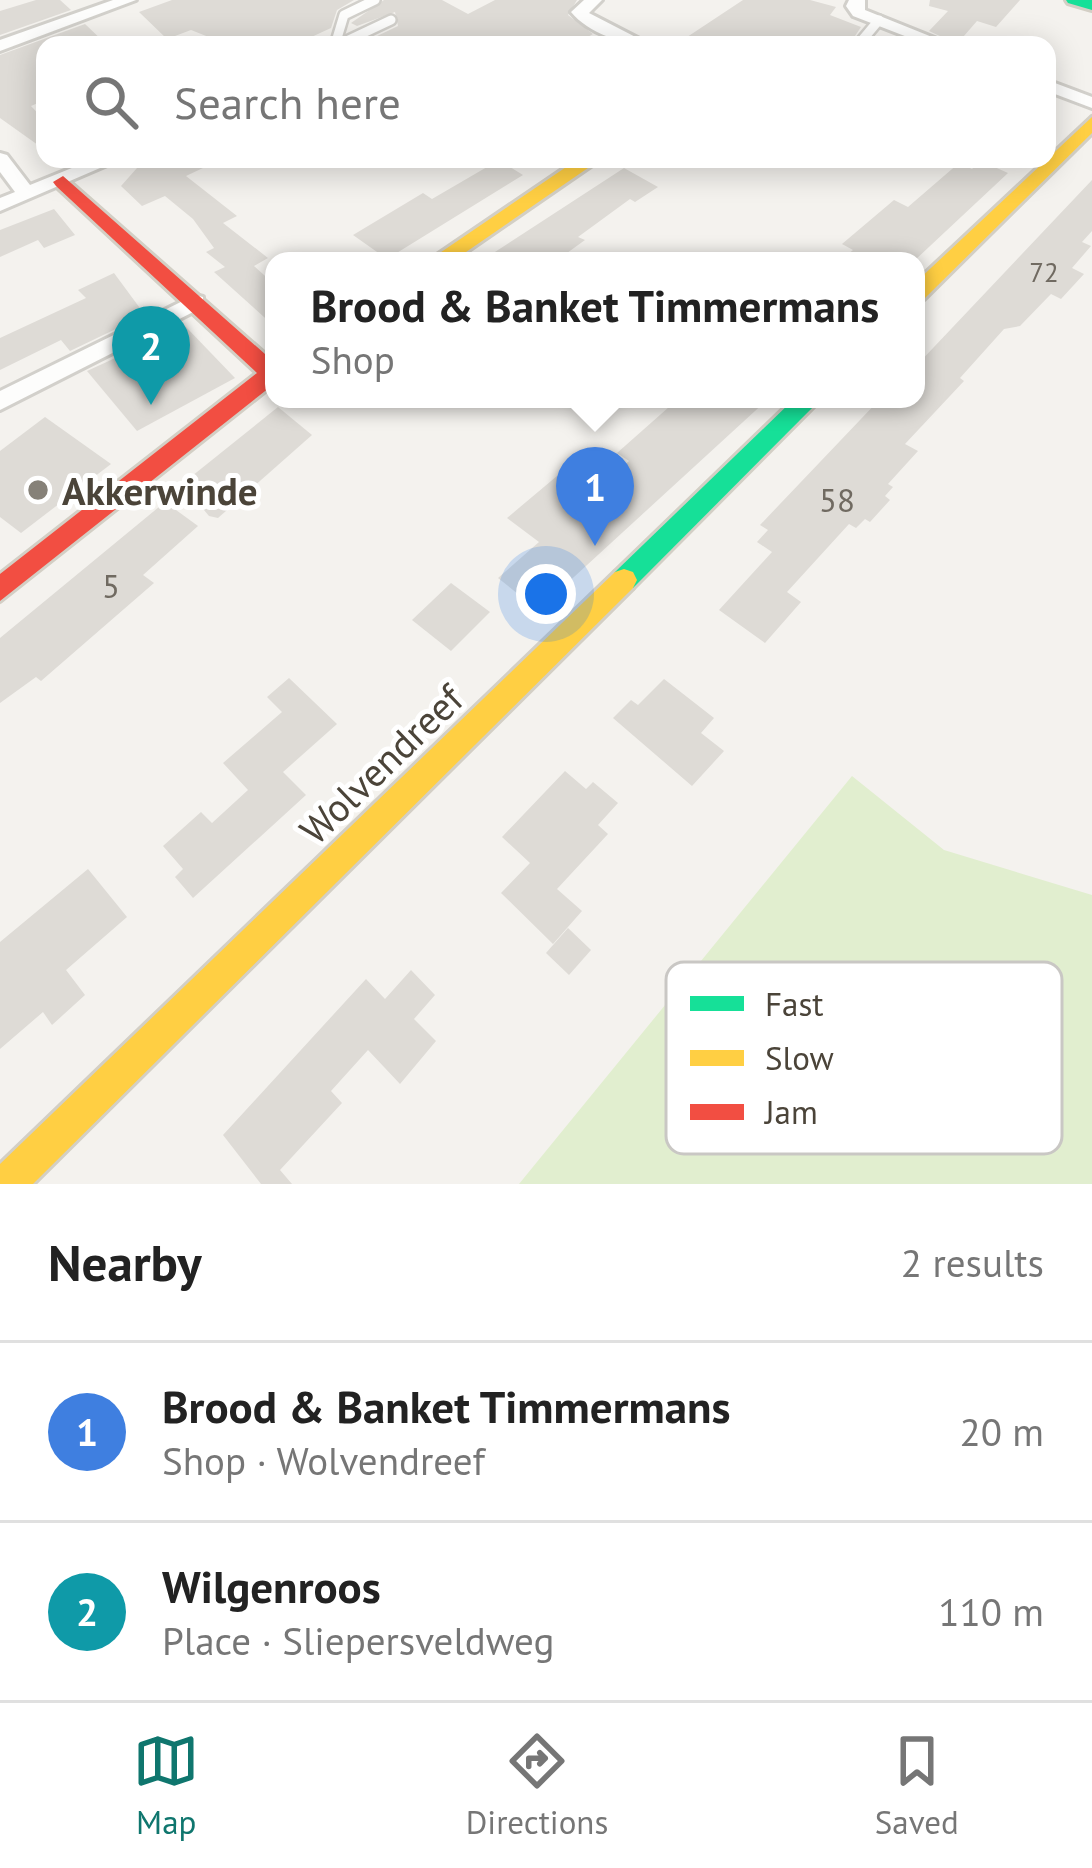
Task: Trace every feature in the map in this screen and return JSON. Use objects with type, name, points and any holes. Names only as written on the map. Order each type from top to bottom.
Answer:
[{"type":"street","points":[[0,46],[128,0]]},
{"type":"street","points":[[594,0],[579,11],[583,17],[623,36]]},
{"type":"street","points":[[857,0],[854,6],[860,13],[920,36]]},
{"type":"street","points":[[1074,0],[1092,5]]},
{"type":"street","points":[[1056,89],[1092,103]]},
{"type":"street","points":[[1056,158],[1092,123]]},
{"type":"street","points":[[0,159],[27,194]]},
{"type":"street","points":[[0,205],[92,168]]},
{"type":"street","points":[[452,252],[578,168]]},
{"type":"street","points":[[925,285],[1046,168]]},
{"type":"street","points":[[63,182],[265,367]]},
{"type":"street","points":[[0,401],[195,302]]},
{"type":"street","points":[[0,590],[265,379]]},
{"type":"street","name":"Wolvendreef","points":[[6,1184],[799,408]]},
{"type":"lane","points":[[339,36],[344,15],[375,0]]},
{"type":"lane","points":[[356,36],[391,20]]},
{"type":"lane","points":[[866,36],[879,20]]},
{"type":"green space","points":[[852,776],[944,850],[1092,895],[1092,1184],[519,1184],[666,1004],[666,1154],[1062,1154],[1062,962],[700,962]]},
{"type":"building","points":[[36,0],[60,0],[71,10],[0,35],[0,11]]},
{"type":"building","points":[[172,0],[354,0],[337,10],[331,28],[314,36],[206,36],[191,30],[164,36],[139,12]]},
{"type":"building","points":[[384,0],[442,0],[468,14],[495,0],[577,0],[568,15],[593,34],[377,36],[398,26],[395,12],[357,26],[351,23]]},
{"type":"building","points":[[743,0],[810,0],[836,7],[830,15],[861,27],[855,36],[689,36]]},
{"type":"building","points":[[930,0],[1020,0],[996,27],[977,21],[964,36],[929,31],[948,11],[929,6]]},
{"type":"building","points":[[85,24],[98,36],[52,36]]},
{"type":"building","points":[[36,42],[36,104],[31,106],[36,111],[36,144],[0,118],[0,55]]},
{"type":"building","points":[[137,168],[203,168],[186,176],[237,216],[223,223],[265,256],[254,266],[265,276],[265,318],[214,272],[225,267],[206,252],[214,248],[193,219],[165,196],[142,206],[121,186]]},
{"type":"building","points":[[485,168],[512,168],[523,175],[398,252],[377,252],[353,235],[423,193],[432,199]]},
{"type":"building","points":[[624,168],[658,187],[635,202],[630,199],[578,237],[585,240],[568,252],[495,252]]},
{"type":"building","points":[[953,168],[997,168],[1008,173],[924,252],[851,252],[842,244],[894,200],[908,207]]},
{"type":"building","points":[[1092,180],[1092,231],[1082,242],[1091,246],[1072,268],[1084,274],[1061,299],[1051,294],[1020,326],[1004,329],[960,378],[964,381],[905,444],[918,451],[888,484],[893,487],[885,496],[890,500],[870,522],[865,519],[856,528],[849,524],[787,592],[801,602],[765,643],[719,610],[772,552],[757,542],[768,530],[760,525],[871,408],[925,408],[925,356]]},
{"type":"building","points":[[54,209],[75,235],[44,248],[38,240],[0,257],[0,230]]},
{"type":"building","points":[[114,273],[145,315],[70,351],[61,340],[0,370],[0,338],[86,298],[78,290]]},
{"type":"building","points":[[185,326],[235,378],[137,431],[87,371]]},
{"type":"building","points":[[277,408],[312,435],[218,518],[209,516],[182,484]]},
{"type":"building","points":[[668,408],[758,408],[538,610],[498,578],[539,542],[507,518],[557,476],[588,498],[629,461],[617,453]]},
{"type":"building","name":"Akkerwinde","points":[[45,417],[111,464],[21,533],[0,517],[0,451]]},
{"type":"building","points":[[165,502],[198,526],[143,575],[154,583],[41,681],[36,677],[0,703],[0,638]]},
{"type":"building","points":[[451,583],[490,612],[451,651],[412,620]]},
{"type":"building","points":[[289,678],[337,724],[283,772],[306,795],[193,898],[175,877],[183,869],[163,846],[201,812],[212,823],[248,790],[223,763],[282,712],[267,697]]},
{"type":"building","points":[[664,679],[714,718],[701,733],[724,751],[692,786],[613,718],[631,700],[638,705]]},
{"type":"building","points":[[565,771],[586,789],[593,782],[618,803],[598,825],[608,834],[557,889],[582,911],[553,944],[501,893],[530,863],[502,837]]},
{"type":"building","points":[[88,869],[127,917],[66,970],[85,995],[52,1025],[43,1012],[0,1049],[0,942]]},
{"type":"building","points":[[568,928],[591,950],[569,975],[546,953]]},
{"type":"building","points":[[411,970],[435,995],[414,1019],[436,1041],[400,1084],[368,1050],[331,1091],[342,1103],[280,1170],[292,1184],[261,1184],[223,1135],[366,979],[385,999]]},
{"type":"traffic: fast","points":[[1074,0],[1092,5]]},
{"type":"traffic: fast","points":[[624,580],[800,408]]},
{"type":"traffic: slow","points":[[1056,158],[1092,123]]},
{"type":"traffic: slow","points":[[452,252],[578,168]]},
{"type":"traffic: slow","points":[[925,285],[1046,168]]},
{"type":"traffic: slow","points":[[6,1184],[624,580]]},
{"type":"traffic: jam","points":[[63,182],[265,367]]},
{"type":"traffic: jam","points":[[0,590],[265,379]]},
{"type":"place","name":"Wilgenroos","points":[[151,405]]},
{"type":"place","name":"Akkerwinde","points":[[38,490]]},
{"type":"place","name":"Brood & Banket Timmermans","points":[[595,546]]}]
